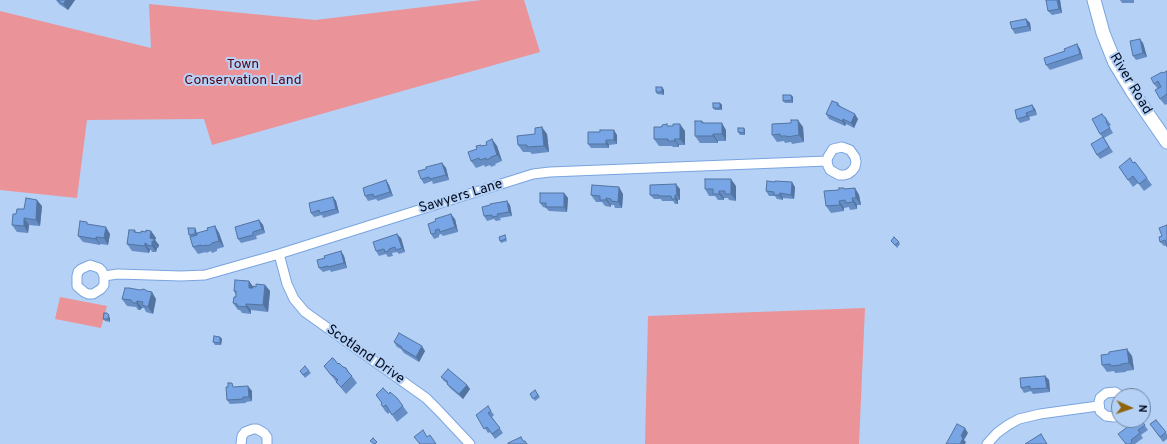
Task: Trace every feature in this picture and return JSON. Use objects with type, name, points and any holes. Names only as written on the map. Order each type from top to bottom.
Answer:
[{"type":"main road","name":"River Road","points":[[1094,0],[1103,33],[1115,63],[1167,142]]},
{"type":"street","name":"Sawyers Lane","points":[[104,276],[111,274],[205,275],[279,254],[533,174],[550,172],[827,161]]},
{"type":"street","name":"Scotland Drive","points":[[279,254],[287,284],[294,299],[305,312],[426,398],[470,444]]},
{"type":"street","points":[[1111,392],[1106,393],[1100,398],[1098,406],[1102,414],[1111,417]]},
{"type":"street","points":[[987,444],[1008,425],[1019,420],[1040,414],[1098,406]]},
{"type":"street","points":[[241,444],[242,436],[245,432],[252,429],[257,429],[264,433],[267,444]]},
{"type":"green space","name":"Town Conservation Land","points":[[482,0],[524,0],[540,52],[212,145],[204,119],[87,120],[77,198],[0,190],[0,11],[151,48],[149,4],[315,20]]},
{"type":"green space","points":[[60,297],[107,306],[101,328],[55,319]]},
{"type":"green space","points":[[865,308],[859,444],[645,444],[648,316]]},
{"type":"building","points":[[58,0],[66,0],[63,4]]},
{"type":"building","points":[[1046,0],[1057,0],[1059,9],[1048,11]]},
{"type":"building","points":[[1026,19],[1028,26],[1012,29],[1010,22]]},
{"type":"building","points":[[1140,39],[1143,53],[1133,56],[1130,41]]},
{"type":"building","points":[[1077,44],[1080,54],[1046,65],[1044,58],[1065,51],[1064,49]]},
{"type":"building","points":[[1167,71],[1167,94],[1160,99],[1155,90],[1161,87],[1158,81],[1154,84],[1151,78]]},
{"type":"building","points":[[656,87],[662,87],[662,92],[656,92]]},
{"type":"building","points":[[783,95],[791,95],[792,100],[783,101]]},
{"type":"building","points":[[832,101],[838,103],[837,105],[855,114],[851,123],[826,114]]},
{"type":"building","points":[[713,103],[720,103],[720,108],[713,108]]},
{"type":"building","points":[[1032,105],[1034,110],[1026,113],[1027,116],[1017,119],[1015,110]]},
{"type":"building","points":[[1102,114],[1110,128],[1100,134],[1092,119]]},
{"type":"building","points":[[791,120],[798,120],[799,135],[787,137],[780,136],[780,134],[772,135],[772,124],[791,123]]},
{"type":"building","points":[[695,121],[702,121],[702,123],[722,123],[722,134],[713,134],[713,136],[695,136]]},
{"type":"building","points":[[667,124],[667,126],[673,126],[673,124],[680,124],[680,139],[668,141],[668,139],[654,139],[654,127],[662,127],[662,125]]},
{"type":"building","points":[[542,127],[544,146],[527,147],[527,145],[518,145],[517,136],[535,134],[535,128]]},
{"type":"building","points":[[738,128],[744,128],[744,133],[738,132]]},
{"type":"building","points":[[600,130],[614,130],[614,140],[606,140],[606,144],[588,144],[588,132],[600,132]]},
{"type":"building","points":[[1103,137],[1109,147],[1097,155],[1091,144]]},
{"type":"building","points":[[492,139],[497,155],[486,160],[486,158],[480,160],[479,158],[471,161],[468,152],[477,149],[476,146],[487,145],[486,142]]},
{"type":"building","points":[[1130,158],[1133,163],[1135,162],[1147,178],[1139,184],[1133,176],[1128,180],[1119,167]]},
{"type":"building","points":[[442,163],[446,175],[430,179],[429,177],[421,179],[418,171],[426,169],[426,167]]},
{"type":"building","points":[[705,179],[731,179],[731,194],[725,194],[725,191],[719,191],[719,194],[713,194],[713,189],[705,189]]},
{"type":"building","points":[[386,180],[390,192],[374,197],[373,194],[365,196],[363,188]]},
{"type":"building","points":[[767,181],[792,182],[791,195],[780,193],[779,195],[774,195],[774,192],[766,191]]},
{"type":"building","points":[[676,184],[677,195],[675,195],[675,199],[672,199],[671,196],[650,195],[650,185]]},
{"type":"building","points":[[592,185],[619,187],[618,202],[611,201],[611,199],[606,198],[606,200],[600,200],[600,196],[591,195]]},
{"type":"building","points":[[839,188],[855,188],[856,198],[852,198],[853,202],[846,203],[845,200],[839,201],[840,205],[826,206],[824,191],[839,190]]},
{"type":"building","points":[[540,193],[564,193],[564,207],[546,207],[546,203],[540,203]]},
{"type":"building","points":[[333,197],[336,209],[320,213],[319,210],[311,213],[309,203]]},
{"type":"building","points":[[26,198],[37,200],[36,220],[24,218],[24,226],[12,225],[13,214],[16,214],[17,209],[24,209]]},
{"type":"building","points":[[507,201],[509,212],[497,214],[498,216],[492,217],[492,215],[484,216],[482,207]]},
{"type":"building","points":[[451,214],[455,227],[440,232],[439,229],[435,230],[436,233],[431,234],[428,224],[436,221],[435,219]]},
{"type":"building","points":[[259,220],[262,229],[253,232],[253,235],[238,239],[235,227]]},
{"type":"building","points":[[80,221],[87,222],[87,224],[106,227],[104,238],[96,237],[96,239],[78,236]]},
{"type":"building","points":[[1167,225],[1167,247],[1165,240],[1160,242],[1159,237],[1162,236],[1159,228]]},
{"type":"building","points":[[215,226],[219,241],[207,246],[201,245],[193,247],[190,237],[208,230],[207,228]]},
{"type":"building","points":[[188,228],[195,228],[195,234],[189,235]]},
{"type":"building","points":[[129,230],[135,230],[134,232],[141,233],[141,231],[146,232],[146,230],[151,231],[150,238],[154,239],[153,242],[152,241],[152,246],[145,243],[145,246],[127,244]]},
{"type":"building","points":[[397,234],[402,248],[396,250],[395,247],[385,252],[384,249],[376,251],[373,242]]},
{"type":"building","points":[[505,235],[506,239],[500,241],[499,237]]},
{"type":"building","points":[[894,237],[899,242],[895,245],[891,241]]},
{"type":"building","points":[[341,251],[344,263],[319,268],[317,260],[325,258],[324,256]]},
{"type":"building","points":[[235,280],[249,281],[249,288],[253,288],[253,286],[256,287],[256,284],[265,285],[263,305],[246,304],[246,307],[237,306],[237,304],[233,303],[234,297],[236,297],[236,291],[234,291]]},
{"type":"building","points":[[125,288],[140,290],[144,289],[152,292],[148,307],[142,305],[143,302],[137,301],[136,303],[133,303],[131,300],[122,299]]},
{"type":"building","points":[[104,313],[109,315],[108,319],[103,319]]},
{"type":"building","points":[[399,333],[422,346],[416,357],[394,342]]},
{"type":"building","points":[[214,336],[220,337],[220,343],[213,342]]},
{"type":"building","points":[[1127,349],[1129,363],[1111,366],[1110,364],[1102,365],[1101,355]]},
{"type":"building","points":[[332,358],[338,364],[339,363],[346,368],[352,376],[341,387],[336,382],[338,380],[331,375],[324,366]]},
{"type":"building","points":[[305,366],[309,371],[303,375],[300,371]]},
{"type":"building","points":[[448,369],[467,385],[459,394],[441,377]]},
{"type":"building","points":[[1045,376],[1047,388],[1030,389],[1030,386],[1021,388],[1020,378]]},
{"type":"building","points":[[228,383],[232,383],[233,387],[248,386],[249,397],[227,400],[226,387],[228,387]]},
{"type":"building","points":[[383,388],[389,394],[390,392],[397,398],[403,406],[392,415],[386,405],[383,407],[376,395]]},
{"type":"building","points":[[535,390],[538,395],[533,399],[530,394]]},
{"type":"building","points":[[488,406],[491,411],[488,413],[500,428],[492,434],[487,427],[484,429],[476,415]]},
{"type":"building","points":[[1156,420],[1166,432],[1160,437],[1151,423]]},
{"type":"building","points":[[957,424],[965,428],[961,436],[963,438],[960,444],[946,444]]},
{"type":"building","points":[[1126,428],[1141,428],[1138,430],[1140,433],[1131,440],[1132,442],[1130,444],[1126,444],[1118,434]]},
{"type":"building","points":[[423,430],[427,437],[430,435],[436,444],[420,444],[414,437]]},
{"type":"building","points":[[1041,434],[1047,444],[1025,444]]},
{"type":"building","points":[[521,437],[527,444],[508,444],[508,443]]},
{"type":"building","points":[[373,438],[377,442],[375,444],[370,441]]}]
